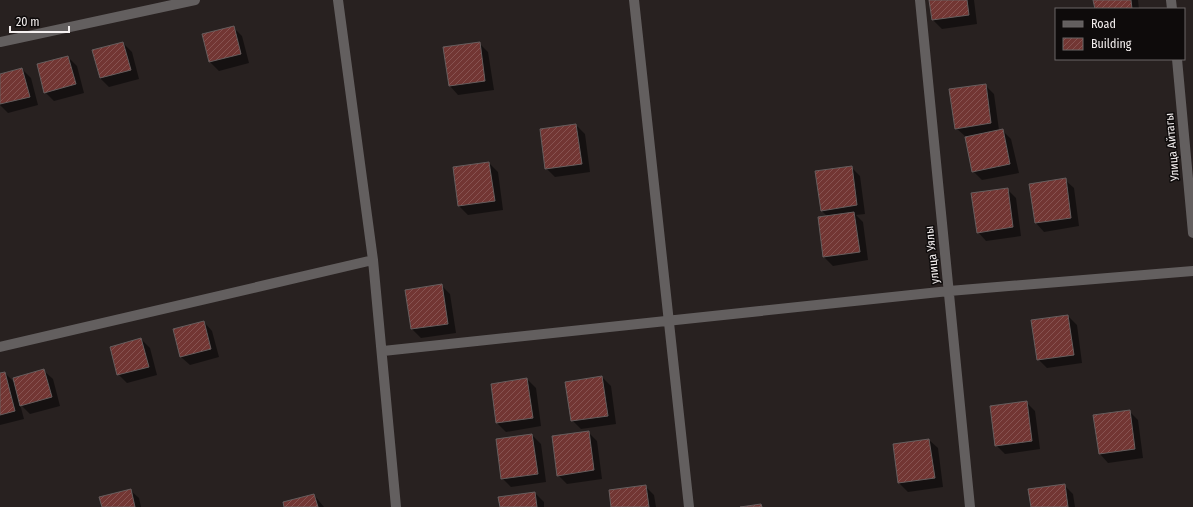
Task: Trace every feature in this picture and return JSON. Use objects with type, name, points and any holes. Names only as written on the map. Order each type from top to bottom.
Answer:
[{"type":"street","points":[[0,42],[195,0]]},
{"type":"street","points":[[338,0],[373,260],[383,351],[396,507]]},
{"type":"street","points":[[634,0],[689,507]]},
{"type":"street","name":"улица Уялы","points":[[920,0],[970,507]]},
{"type":"street","name":"Улица Айтагы","points":[[1177,60],[1193,233]]},
{"type":"street","points":[[0,347],[373,260]]},
{"type":"street","points":[[383,351],[669,322],[949,291],[1193,271]]},
{"type":"building","points":[[929,0],[967,0],[969,15],[932,20]]},
{"type":"building","points":[[1093,0],[1131,0],[1132,8],[1095,8]]},
{"type":"building","points":[[234,26],[241,54],[209,62],[202,34]]},
{"type":"building","points":[[123,42],[131,70],[100,78],[92,50]]},
{"type":"building","points":[[480,42],[485,81],[449,86],[443,47]]},
{"type":"building","points":[[68,56],[76,84],[44,93],[37,64]]},
{"type":"building","points":[[22,68],[30,97],[0,104],[0,74]]},
{"type":"building","points":[[986,84],[991,123],[955,129],[949,89]]},
{"type":"building","points":[[576,124],[582,164],[545,169],[540,129]]},
{"type":"building","points":[[1003,129],[1010,164],[972,172],[965,137]]},
{"type":"building","points":[[489,162],[495,201],[458,206],[453,167]]},
{"type":"building","points":[[852,166],[857,205],[821,211],[815,171]]},
{"type":"building","points":[[1066,178],[1071,218],[1035,223],[1029,184]]},
{"type":"building","points":[[1008,188],[1013,227],[977,233],[971,193]]},
{"type":"building","points":[[854,212],[860,252],[823,257],[818,217]]},
{"type":"building","points":[[442,284],[448,324],[411,329],[405,290]]},
{"type":"building","points":[[1068,315],[1074,355],[1037,360],[1031,320]]},
{"type":"building","points":[[204,321],[211,349],[180,357],[173,329]]},
{"type":"building","points":[[141,338],[149,367],[117,375],[110,347]]},
{"type":"building","points":[[44,369],[52,397],[20,406],[13,378]]},
{"type":"building","points":[[5,372],[15,411],[0,415],[0,373]]},
{"type":"building","points":[[602,376],[608,416],[571,421],[565,382]]},
{"type":"building","points":[[527,378],[533,418],[496,423],[491,384]]},
{"type":"building","points":[[1027,401],[1032,441],[995,446],[990,406]]},
{"type":"building","points":[[1130,410],[1135,449],[1099,454],[1093,415]]},
{"type":"building","points":[[589,431],[594,470],[557,476],[552,436]]},
{"type":"building","points":[[532,434],[538,474],[501,479],[496,439]]},
{"type":"building","points":[[929,439],[935,478],[898,483],[893,444]]},
{"type":"building","points":[[1065,484],[1068,507],[1031,507],[1028,489]]},
{"type":"building","points":[[646,485],[649,507],[611,507],[609,490]]},
{"type":"building","points":[[131,489],[135,507],[102,507],[99,497]]},
{"type":"building","points":[[535,492],[537,507],[500,507],[498,497]]},
{"type":"building","points":[[314,494],[318,507],[284,507],[283,502]]},
{"type":"building","points":[[761,504],[762,507],[740,507]]}]
